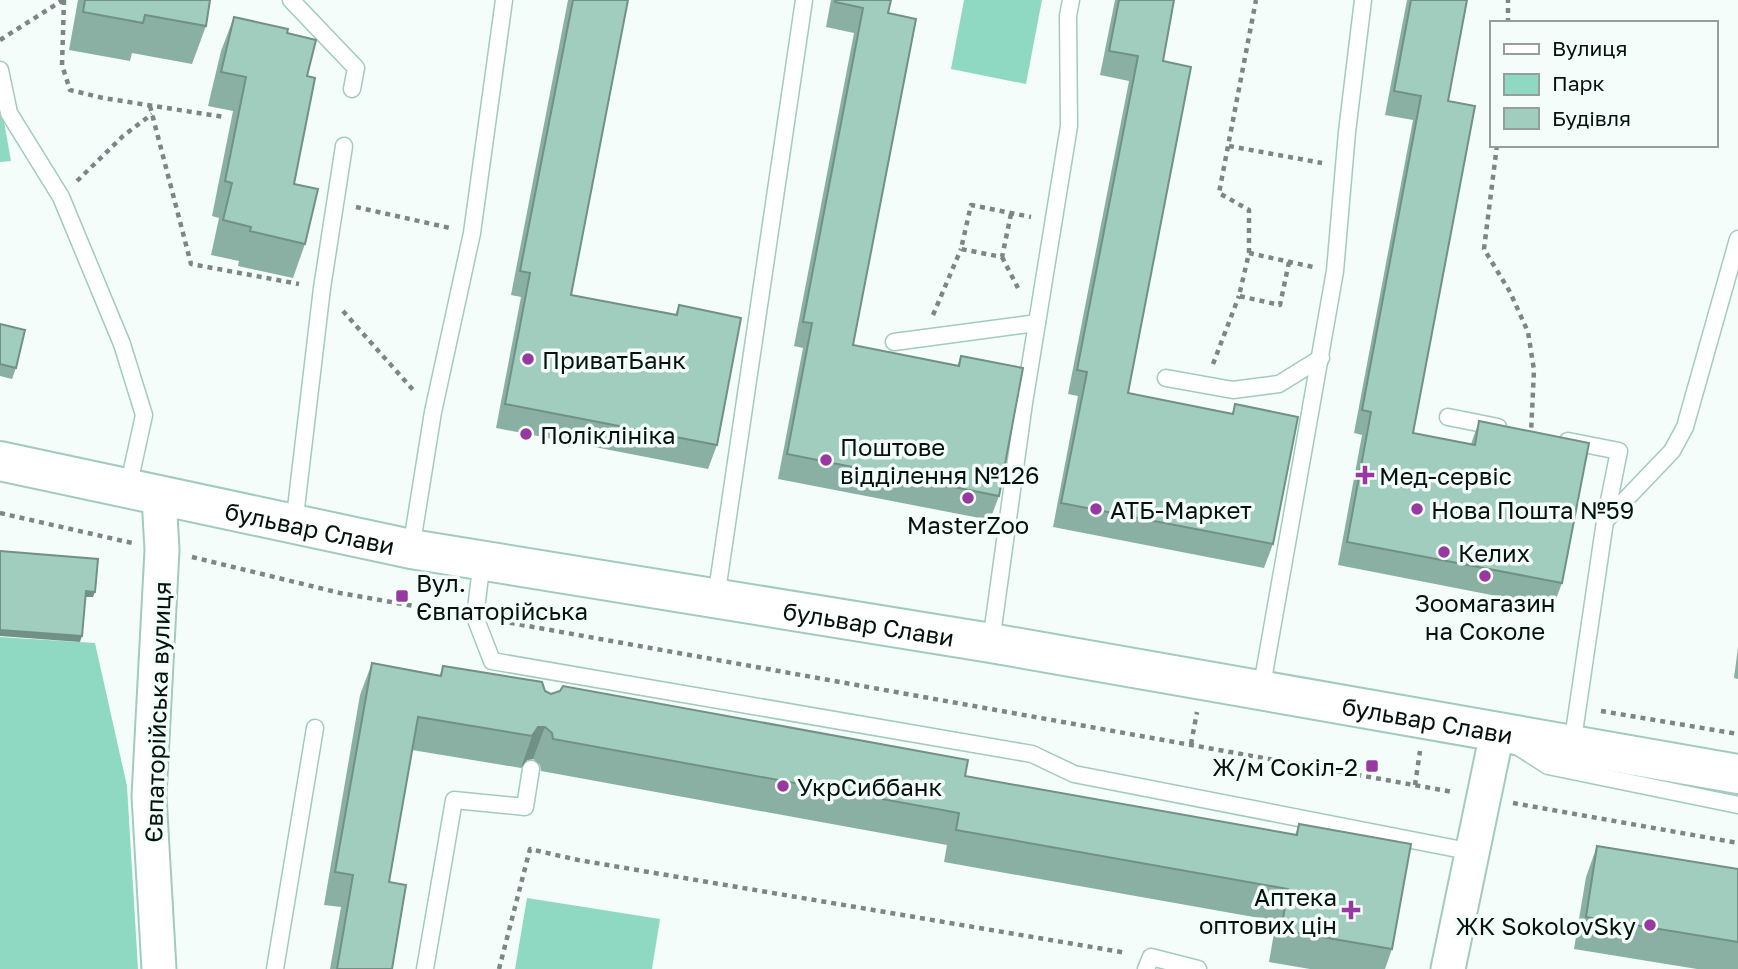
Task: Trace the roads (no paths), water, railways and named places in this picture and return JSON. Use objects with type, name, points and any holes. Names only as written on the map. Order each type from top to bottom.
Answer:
[{"type":"street","name":"бульвар Слави","points":[[0,461],[411,549],[991,643],[1738,774]]},
{"type":"street","name":"Євпаторійська вулиця","points":[[143,492],[162,550],[149,796],[159,969]]},
{"type":"street","points":[[1448,969],[1497,733]]},
{"type":"lane","points":[[291,0],[356,68],[352,89]]},
{"type":"lane","points":[[411,549],[433,412],[472,233],[504,0]]},
{"type":"lane","points":[[716,598],[804,0]]},
{"type":"lane","points":[[991,643],[1037,323],[1069,126],[1068,16],[1071,0]]},
{"type":"lane","points":[[1261,691],[1335,271],[1347,132],[1363,0]]},
{"type":"lane","points":[[0,70],[9,113],[61,197],[122,344],[144,415],[143,492]]},
{"type":"lane","points":[[294,525],[321,288],[344,146]]},
{"type":"lane","points":[[1605,521],[1672,451],[1685,427],[1731,292],[1738,239]]},
{"type":"lane","points":[[894,342],[1037,323]]},
{"type":"lane","points":[[1166,377],[1233,390],[1279,384],[1321,358]]},
{"type":"lane","points":[[1448,417],[1531,433]]},
{"type":"lane","points":[[1556,438],[1619,451],[1605,521],[1572,746]]},
{"type":"lane","points":[[482,560],[475,617],[492,661],[548,677],[1032,754],[1074,774],[1473,852]]},
{"type":"lane","points":[[275,969],[315,728]]},
{"type":"lane","points":[[1497,733],[1549,766],[1738,804]]},
{"type":"lane","points":[[425,969],[454,800],[525,807],[531,769]]},
{"type":"lane","points":[[1148,963],[1198,969]]},
{"type":"place","name":"ПриватБанк","points":[[528,359]]},
{"type":"place","name":"Поліклініка","points":[[526,434]]},
{"type":"place","name":"Поштове відділення №126","points":[[826,460]]},
{"type":"place","name":"Мед-сервіс","points":[[1365,475]]},
{"type":"place","name":"MasterZoo","points":[[968,498]]},
{"type":"place","name":"АТБ-Маркет","points":[[1096,509]]},
{"type":"place","name":"Нова Пошта №59","points":[[1417,509]]},
{"type":"place","name":"Келих","points":[[1444,552]]},
{"type":"place","name":"Зоомагазин на Соколе","points":[[1485,576]]},
{"type":"place","name":"Вул. Євпаторійська","points":[[402,596]]},
{"type":"place","name":"Ж/м Сокіл-2","points":[[1372,766]]},
{"type":"place","name":"УкрСиббанк","points":[[783,786]]},
{"type":"place","name":"Аптека оптових цін","points":[[1351,910]]},
{"type":"place","name":"ЖК SokolovSky","points":[[1650,925]]}]
